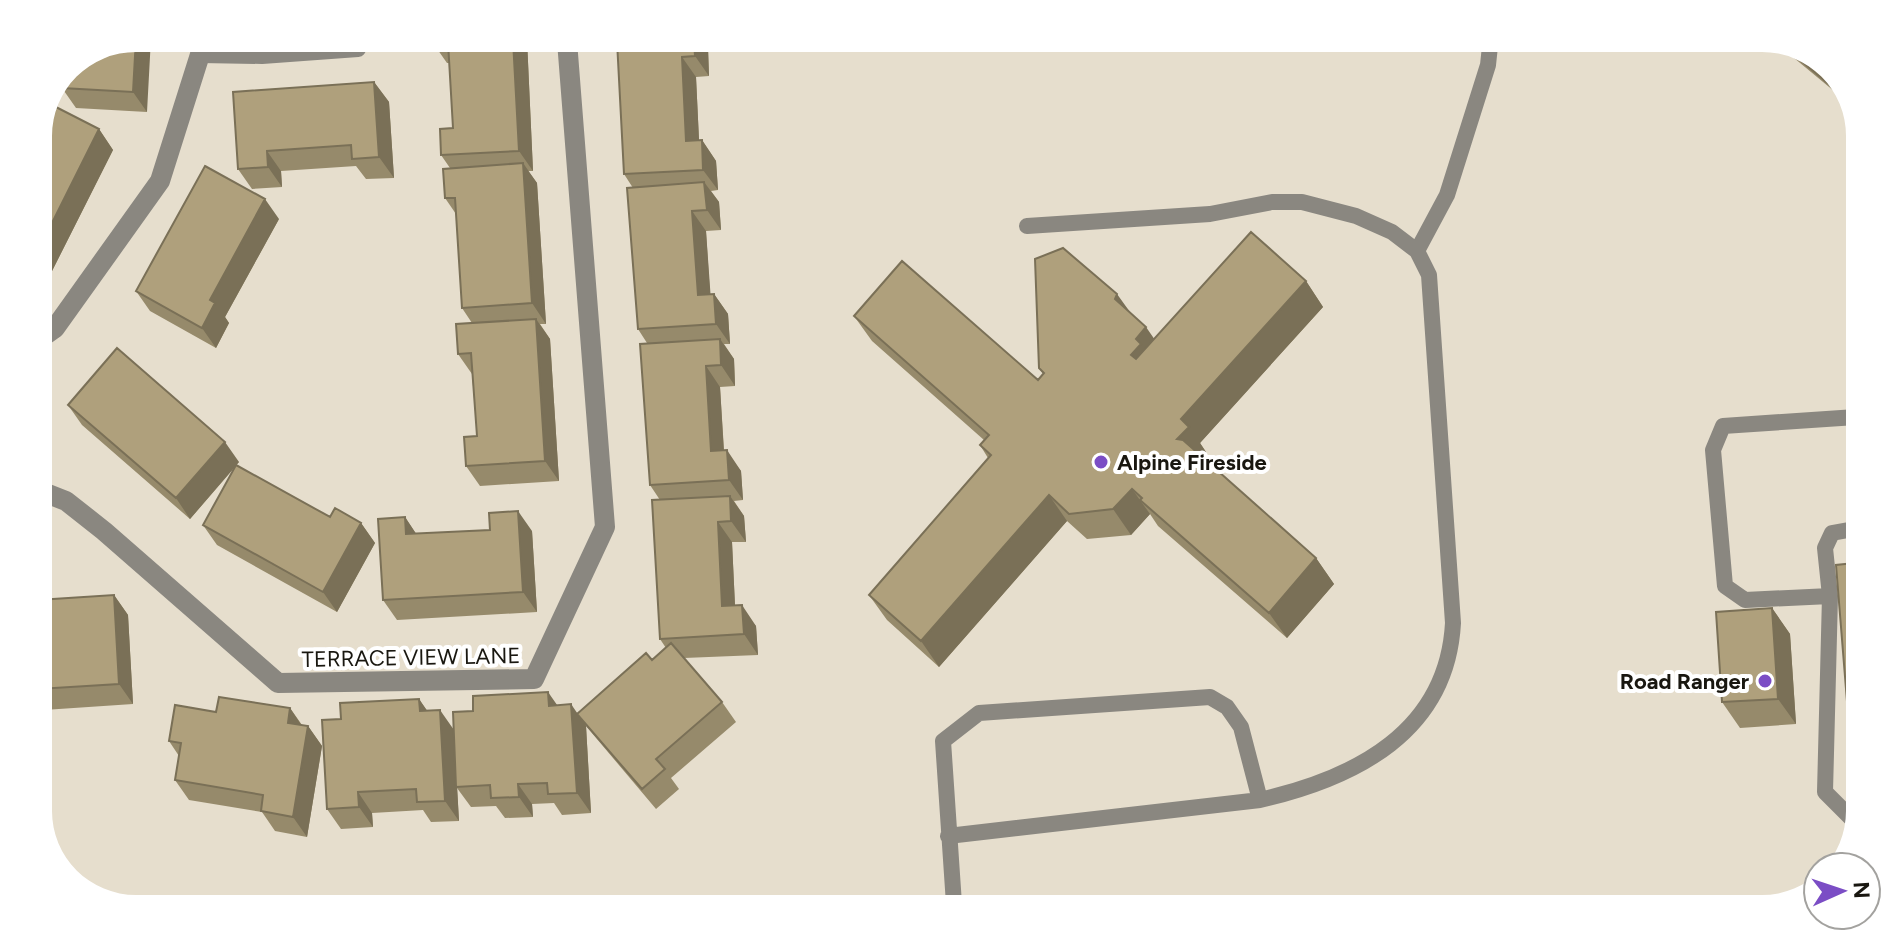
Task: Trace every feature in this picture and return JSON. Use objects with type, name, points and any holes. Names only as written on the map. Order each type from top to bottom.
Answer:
[{"type":"street","points":[[52,330],[160,181],[199,52]]},
{"type":"street","name":"TERRACE VIEW LANE","points":[[52,496],[66,501],[104,531],[278,683],[534,679],[605,527],[568,52]]},
{"type":"lane","points":[[238,52],[262,56],[317,52]]},
{"type":"lane","points":[[1417,251],[1447,195],[1489,52]]},
{"type":"lane","points":[[948,836],[1260,800],[1299,791],[1381,752],[1418,719],[1440,684],[1452,651],[1453,623],[1429,275],[1417,251],[1392,232],[1356,216],[1302,202],[1272,202],[1210,214],[1027,226]]},
{"type":"lane","points":[[1830,596],[1745,600],[1725,586],[1713,450],[1723,426],[1846,418]]},
{"type":"lane","points":[[1846,530],[1832,533],[1825,548],[1830,596],[1825,792],[1846,813]]},
{"type":"lane","points":[[953,895],[943,741],[979,713],[1210,697],[1227,707],[1241,727],[1260,800]]},
{"type":"building","points":[[135,52],[133,92],[67,88],[89,66],[104,58]]},
{"type":"building","points":[[449,52],[514,52],[519,151],[441,155],[440,129],[453,128]]},
{"type":"building","points":[[618,52],[695,52],[695,56],[682,57],[686,141],[702,140],[703,170],[624,174]]},
{"type":"building","points":[[374,82],[379,157],[352,159],[351,145],[267,151],[268,167],[238,169],[233,92]]},
{"type":"building","points":[[57,108],[99,129],[52,223],[52,131]]},
{"type":"building","points":[[523,163],[532,303],[462,308],[455,198],[445,198],[443,169]]},
{"type":"building","points":[[205,166],[265,199],[210,300],[215,303],[202,328],[136,291]]},
{"type":"building","points":[[704,182],[707,210],[692,211],[698,295],[714,294],[716,324],[638,329],[627,188]]},
{"type":"building","name":"Alpine Fireside","points":[[1251,232],[1306,281],[1181,419],[1189,427],[1177,439],[1183,440],[1316,558],[1269,613],[1140,500],[1142,498],[1132,489],[1113,509],[1069,514],[1049,495],[921,641],[869,595],[991,455],[980,445],[989,435],[854,316],[902,261],[1038,380],[1044,373],[1039,368],[1035,259],[1063,248],[1117,294],[1115,299],[1146,327],[1136,339],[1141,344],[1131,355],[1136,359]]},
{"type":"building","points":[[536,319],[545,461],[466,466],[464,437],[477,436],[471,353],[458,354],[456,324]]},
{"type":"building","points":[[720,339],[721,365],[706,366],[711,451],[727,450],[729,480],[650,485],[640,344]]},
{"type":"building","points":[[117,348],[225,442],[176,498],[68,405]]},
{"type":"building","points":[[236,465],[330,517],[335,508],[361,523],[323,592],[203,525]]},
{"type":"building","points":[[730,496],[731,521],[718,522],[722,606],[742,605],[744,634],[660,639],[652,500]]},
{"type":"building","points":[[518,511],[523,592],[383,600],[378,519],[405,517],[406,534],[490,530],[489,513]]},
{"type":"building","points":[[1846,564],[1846,689],[1836,565]]},
{"type":"building","points":[[114,595],[119,684],[52,688],[52,599]]},
{"type":"building","points":[[1772,608],[1778,699],[1722,702],[1716,612]]},
{"type":"building","points":[[671,643],[722,702],[656,759],[665,769],[642,789],[577,714],[646,653],[652,660]]},
{"type":"building","points":[[548,692],[549,706],[571,704],[577,793],[548,794],[547,783],[518,784],[519,797],[491,798],[490,785],[456,787],[453,712],[473,711],[473,696]]},
{"type":"building","points":[[219,697],[290,708],[288,723],[308,726],[293,817],[261,811],[263,795],[175,780],[181,743],[169,741],[175,705],[216,712]]},
{"type":"building","points":[[419,699],[420,711],[440,710],[445,801],[417,802],[416,789],[358,792],[359,807],[327,809],[322,720],[341,719],[340,703]]},
{"type":"place","name":"Alpine Fireside","points":[[1101,462]]},
{"type":"place","name":"Road Ranger","points":[[1765,681]]}]
